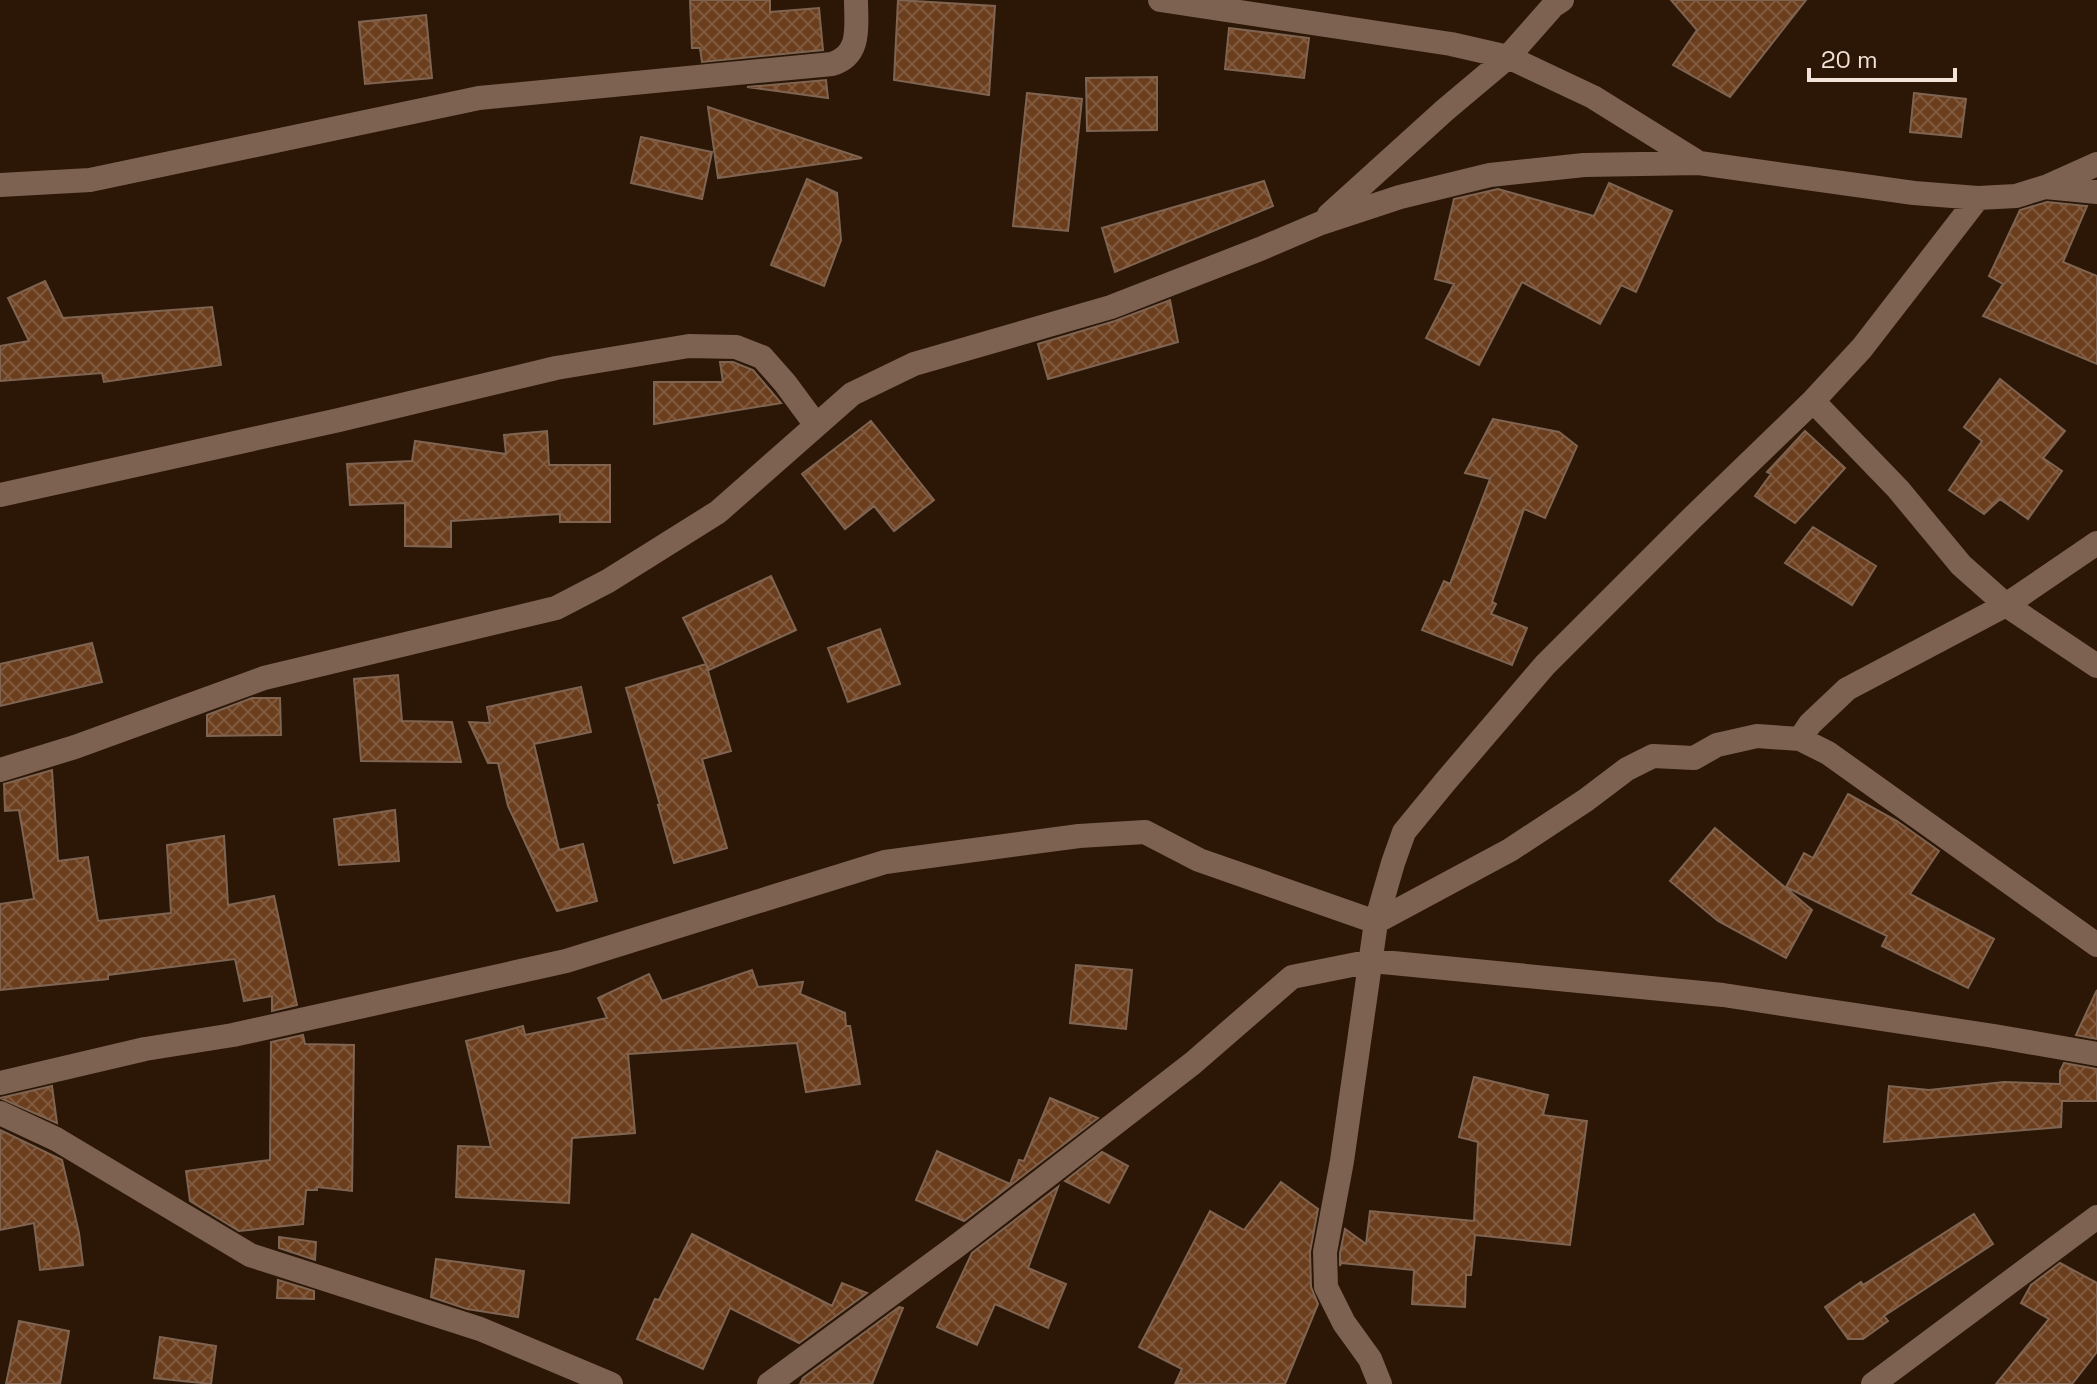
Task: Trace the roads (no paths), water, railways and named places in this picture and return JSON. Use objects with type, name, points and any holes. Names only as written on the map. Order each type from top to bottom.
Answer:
[{"type":"street","points":[[0,185],[90,180],[479,98],[832,64],[842,61],[850,53],[856,40],[856,0]]},
{"type":"street","points":[[1160,0],[1451,44],[1508,57],[1593,97],[1699,163]]},
{"type":"street","points":[[1321,223],[1508,57],[1553,6],[1562,0]]},
{"type":"street","points":[[0,770],[75,747],[264,678],[556,608],[608,581],[718,512],[852,394],[914,364],[1111,307],[1321,223],[1400,197],[1490,175],[1584,165],[1699,163],[1914,193],[1978,198],[2016,196],[2097,164]]},
{"type":"street","points":[[2045,187],[2097,192]]},
{"type":"street","points":[[1380,1384],[1370,1359],[1344,1323],[1326,1287],[1325,1252],[1342,1161],[1376,922],[1404,832],[1545,665],[1813,401],[1862,348],[1978,198]]},
{"type":"street","points":[[0,495],[556,368],[689,346],[736,347],[762,357],[816,425]]},
{"type":"street","points":[[1813,401],[1898,489],[1961,565],[2006,605],[2097,666]]},
{"type":"street","points":[[1800,739],[1810,724],[1847,689],[2006,605],[2097,543]]},
{"type":"street","points":[[0,1083],[145,1049],[233,1035],[566,961],[885,862],[1079,836],[1145,832],[1199,860],[1376,922],[1510,850],[1627,769],[1653,756],[1694,758],[1717,745],[1757,736],[1800,739],[1828,753],[2097,945]]},
{"type":"street","points":[[769,1384],[958,1245],[1193,1063],[1292,977],[1372,961],[1723,995],[2097,1054]]},
{"type":"street","points":[[0,1113],[56,1139],[250,1255],[480,1329],[611,1384]]},
{"type":"street","points":[[1873,1384],[2097,1217]]}]
